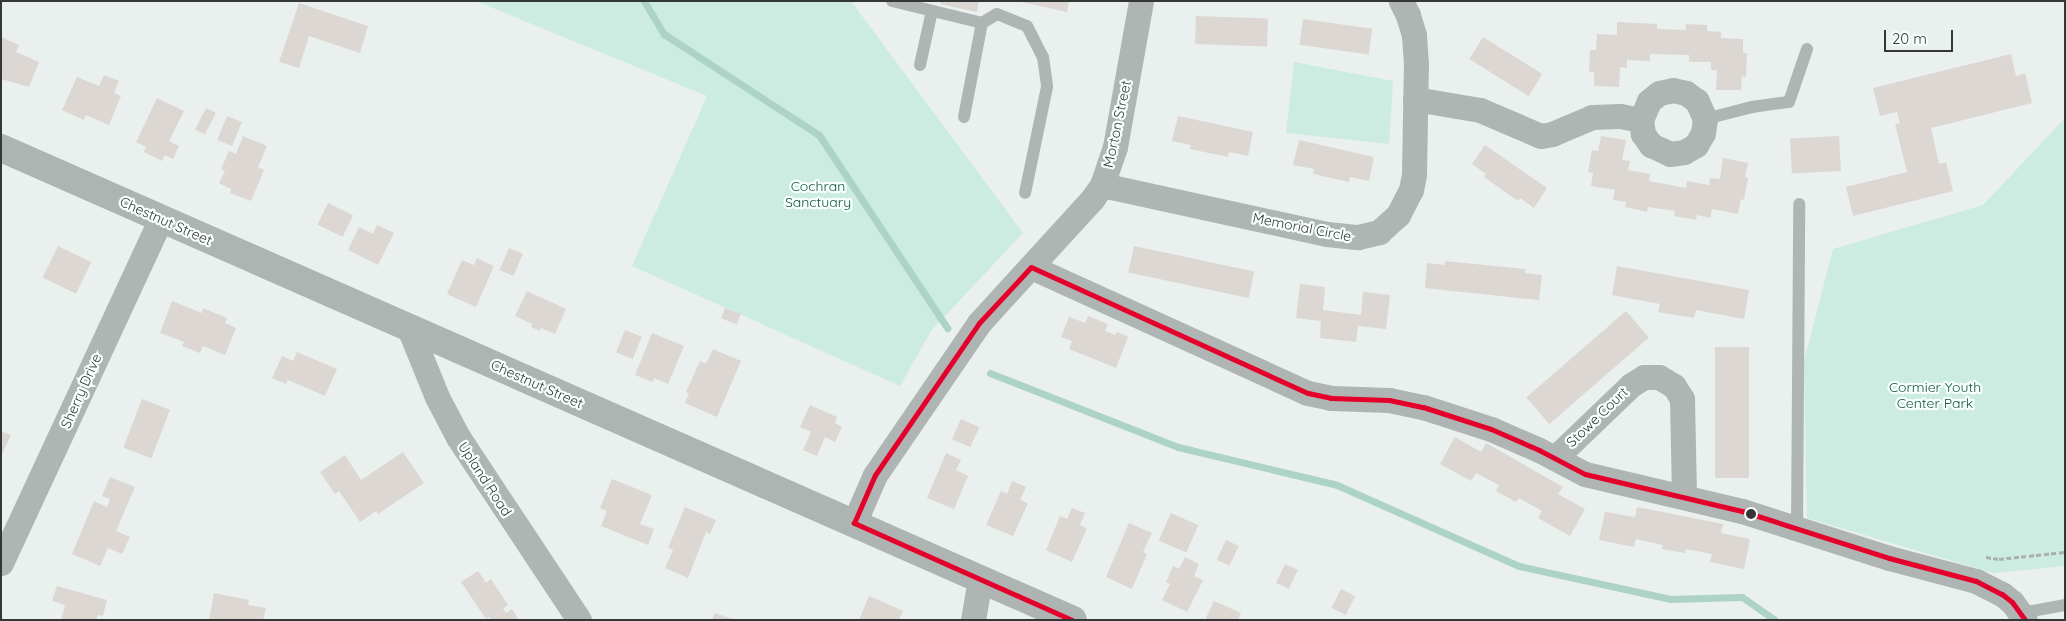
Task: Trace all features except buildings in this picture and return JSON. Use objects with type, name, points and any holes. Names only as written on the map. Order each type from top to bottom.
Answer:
[{"type":"street","name":"Morton Street","points":[[854,523],[875,475],[978,323],[1031,267],[1102,185],[1115,147],[1141,1]]},
{"type":"street","name":"Memorial Circle","points":[[1102,185],[1327,234],[1358,237],[1369,236],[1379,232],[1398,215],[1411,190],[1414,174],[1414,35],[1408,15],[1401,1]]},
{"type":"street","points":[[1673,90],[1686,93],[1698,101],[1705,119],[1704,133],[1696,145],[1684,152],[1670,154],[1651,145],[1643,134],[1641,120],[1649,101],[1659,93],[1673,90]]},
{"type":"street","points":[[1415,99],[1480,110],[1540,136],[1552,134],[1592,117],[1620,116],[1641,120]]},
{"type":"street","name":"Chestnut Street","points":[[1,148],[1074,620]]},
{"type":"street","name":"Sherry Drive","points":[[1,563],[161,219]]},
{"type":"street","points":[[1031,267],[1308,393],[1331,398],[1388,400],[1423,406],[1490,429],[1555,458],[1585,474],[1684,496],[1797,528],[1889,558],[1976,581],[2002,594],[2023,616]]},
{"type":"street","name":"Upland Road","points":[[409,328],[437,397],[458,437],[579,620]]},
{"type":"street","name":"Stowe Court","points":[[1555,458],[1631,385],[1644,378],[1659,378],[1674,386],[1682,399],[1684,496]]},
{"type":"street","points":[[973,620],[980,579]]},
{"type":"lane","points":[[892,1],[982,23],[997,14],[1027,26],[1043,57],[1047,87],[1025,193]]},
{"type":"lane","points":[[920,65],[932,11]]},
{"type":"lane","points":[[964,117],[982,23]]},
{"type":"lane","points":[[1705,119],[1752,107],[1789,102],[1807,49]]},
{"type":"lane","points":[[1797,528],[1799,204]]},
{"type":"lane","points":[[2023,616],[2065,605]]},
{"type":"path","points":[[1981,557],[1999,559],[2065,552]]},
{"type":"green space","name":"Cochran Sanctuary","points":[[476,1],[851,1],[1023,233],[931,331],[900,386],[632,266],[707,96]]},
{"type":"green space","points":[[1294,62],[1393,81],[1389,144],[1286,133]]},
{"type":"green space","name":"Cormier Youth Center Park","points":[[2065,118],[2065,566],[1993,573],[1807,518],[1804,361],[1833,249],[1983,205]]},
{"type":"waterway","points":[[644,1],[664,34],[819,135],[947,328]]},
{"type":"waterway","points":[[990,373],[1178,447],[1337,485],[1519,566],[1670,599],[1742,597],[1775,620]]},
{"type":"transit line","points":[[1072,620],[854,523],[875,475],[979,323],[1031,267],[1308,393],[1331,398],[1389,400],[1423,407],[1491,429],[1539,450],[1585,474],[1742,511],[1889,558],[1976,581],[2002,594],[2012,602],[2025,620]]}]
